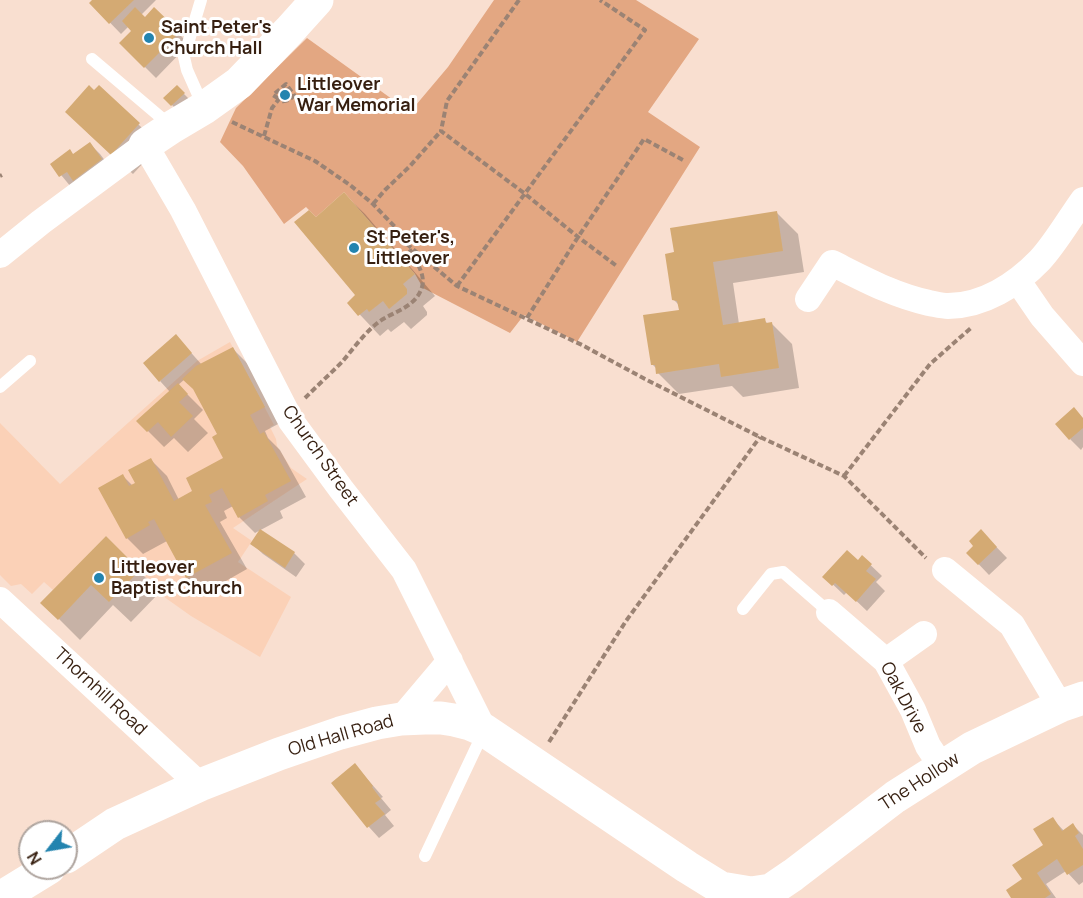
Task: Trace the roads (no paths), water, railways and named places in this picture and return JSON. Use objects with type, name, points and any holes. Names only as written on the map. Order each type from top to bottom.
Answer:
[{"type":"street","points":[[0,255],[145,145],[204,108],[238,83],[290,31],[317,0]]},
{"type":"street","name":"Church Street","points":[[145,145],[183,210],[291,421],[404,570],[484,730]]},
{"type":"street","points":[[808,299],[832,263],[886,290],[917,300],[946,306],[986,299],[1018,281],[1041,258],[1083,200]]},
{"type":"street","points":[[1018,281],[1042,316],[1083,363]]},
{"type":"street","points":[[945,570],[1012,625],[1072,702]]},
{"type":"street","name":"Thornhill Road","points":[[0,600],[200,785]]},
{"type":"street","name":"Oak Drive","points":[[830,612],[886,662],[913,710],[928,746],[942,767]]},
{"type":"street","points":[[886,662],[924,634]]},
{"type":"street","points":[[401,720],[450,662]]},
{"type":"street","name":"The Hollow","points":[[774,894],[802,868],[895,797],[972,748],[1072,702]]},
{"type":"street","name":"Old Hall Road","points":[[78,849],[115,824],[200,785],[279,754],[377,723],[441,717],[484,730],[721,888],[774,894]]},
{"type":"street","points":[[0,898],[29,880]]},
{"type":"lane","points":[[201,0],[184,57],[187,70],[204,108]]},
{"type":"lane","points":[[92,59],[172,127]]},
{"type":"lane","points":[[0,387],[30,361]]},
{"type":"lane","points":[[743,609],[771,574],[783,573],[830,612]]},
{"type":"lane","points":[[425,856],[484,730]]},
{"type":"place","name":"Saint Peter's Church Hall","points":[[149,38]]},
{"type":"place","name":"Littleover War Memorial","points":[[285,95]]},
{"type":"place","name":"St Peter's, Littleover","points":[[354,248]]},
{"type":"place","name":"Littleover Baptist Church","points":[[99,578]]}]
